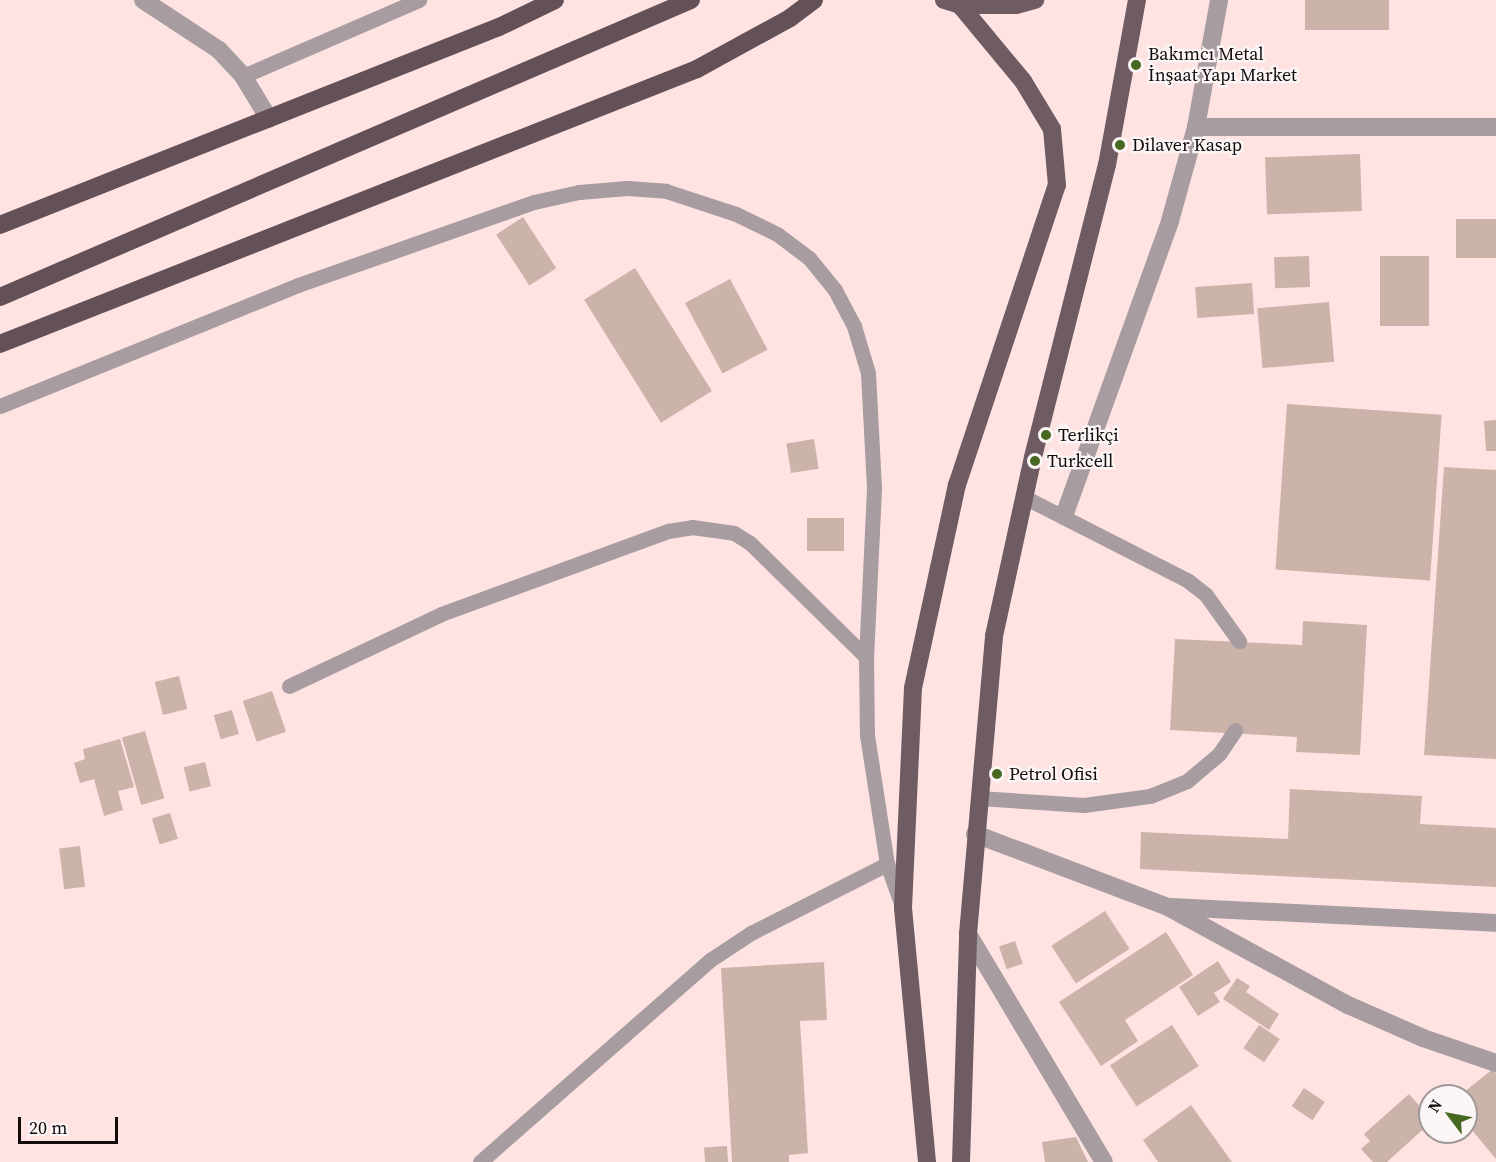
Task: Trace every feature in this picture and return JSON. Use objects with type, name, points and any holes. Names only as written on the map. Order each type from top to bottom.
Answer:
[{"type":"highway","points":[[0,297],[691,0]]},
{"type":"highway","points":[[0,344],[698,69],[790,18],[814,0]]},
{"type":"highway","points":[[0,225],[500,27],[545,2]]},
{"type":"main road","points":[[952,3],[1016,5],[1035,0]]},
{"type":"main road","points":[[961,1162],[968,934],[994,636],[1024,496],[1107,165],[1137,0]]},
{"type":"main road","points":[[927,1162],[903,908],[913,688],[957,485],[1057,185],[1052,129],[1023,81],[952,3]]},
{"type":"street","points":[[143,0],[193,30],[243,76],[269,119]]},
{"type":"street","points":[[1064,516],[1139,316],[1196,127],[1219,0]]},
{"type":"street","points":[[1196,127],[1496,127]]},
{"type":"street","points":[[975,834],[1168,907],[1348,1005],[1423,1038],[1496,1063]]},
{"type":"street","points":[[1168,907],[1496,923]]},
{"type":"street","points":[[968,934],[1104,1162]]},
{"type":"lane","points":[[243,76],[419,0]]},
{"type":"lane","points":[[0,406],[298,285],[534,202],[579,192],[627,188],[666,191],[702,201],[777,234],[809,258],[835,290],[854,326],[868,373],[874,489],[866,657],[867,735],[887,864],[903,908]]},
{"type":"lane","points":[[1024,496],[1187,580],[1206,595],[1239,641]]},
{"type":"lane","points":[[289,686],[441,614],[647,538],[692,527],[734,533],[750,543],[866,657]]},
{"type":"lane","points":[[979,798],[1084,805],[1150,796],[1187,781],[1219,754],[1235,730]]},
{"type":"lane","points":[[480,1162],[711,960],[751,933],[887,864]]},
{"type":"building","points":[[1305,0],[1389,0],[1389,30],[1305,30]]},
{"type":"building","points":[[1360,154],[1362,211],[1267,214],[1265,157]]},
{"type":"building","points":[[523,217],[556,268],[529,286],[496,234]]},
{"type":"building","points":[[1456,219],[1496,219],[1496,258],[1456,258]]},
{"type":"building","points":[[1309,256],[1310,287],[1275,288],[1274,257]]},
{"type":"building","points":[[1380,256],[1429,256],[1429,326],[1380,326]]},
{"type":"building","points":[[635,268],[712,391],[661,423],[584,300]]},
{"type":"building","points":[[730,279],[768,350],[723,374],[685,303]]},
{"type":"building","points":[[1252,283],[1254,314],[1197,318],[1195,287]]},
{"type":"building","points":[[1329,302],[1334,362],[1263,368],[1257,308]]},
{"type":"building","points":[[1287,404],[1442,415],[1430,580],[1275,570]]},
{"type":"building","points":[[1496,420],[1496,451],[1486,451],[1484,421]]},
{"type":"building","points":[[814,439],[819,469],[791,473],[786,443]]},
{"type":"building","points":[[1444,467],[1496,470],[1496,759],[1424,755]]},
{"type":"building","points":[[807,518],[844,518],[844,551],[807,551]]},
{"type":"building","points":[[1303,621],[1367,625],[1360,755],[1296,752],[1297,737],[1170,730],[1175,639],[1302,645]]},
{"type":"building","points":[[179,676],[187,709],[163,715],[155,682]]},
{"type":"building","points":[[272,691],[286,732],[257,742],[243,701]]},
{"type":"building","points":[[232,710],[239,734],[221,739],[214,715]]},
{"type":"building","points":[[145,731],[164,798],[141,805],[122,738]]},
{"type":"building","points":[[120,739],[134,787],[118,791],[123,810],[104,816],[94,779],[80,783],[74,763],[85,759],[83,749]]},
{"type":"building","points":[[205,762],[211,786],[190,792],[184,767]]},
{"type":"building","points":[[1290,789],[1422,796],[1420,824],[1496,828],[1496,887],[1140,869],[1141,832],[1288,839]]},
{"type":"building","points":[[170,813],[178,839],[160,844],[152,819]]},
{"type":"building","points":[[80,846],[85,887],[64,889],[59,849]]},
{"type":"building","points":[[1105,911],[1130,949],[1076,984],[1051,946]]},
{"type":"building","points":[[1166,932],[1193,975],[1125,1020],[1138,1041],[1101,1066],[1059,1002]]},
{"type":"building","points":[[1015,941],[1023,964],[1007,969],[999,947]]},
{"type":"building","points":[[1218,961],[1231,982],[1214,993],[1220,1002],[1198,1016],[1179,987]]},
{"type":"building","points":[[824,962],[827,1020],[800,1021],[808,1153],[789,1155],[789,1162],[732,1162],[721,968]]},
{"type":"building","points":[[1237,978],[1250,986],[1246,992],[1279,1014],[1269,1030],[1223,999]]},
{"type":"building","points":[[1172,1025],[1199,1066],[1137,1106],[1110,1065]]},
{"type":"building","points":[[1259,1025],[1280,1039],[1264,1062],[1243,1048]]},
{"type":"building","points":[[1493,1069],[1496,1073],[1496,1159],[1478,1137],[1478,1084],[1474,1084]]},
{"type":"building","points":[[1304,1088],[1325,1102],[1312,1120],[1292,1106]]},
{"type":"building","points":[[1409,1094],[1418,1104],[1418,1134],[1387,1162],[1373,1162],[1361,1149],[1370,1141],[1364,1134]]},
{"type":"building","points":[[1191,1105],[1232,1162],[1158,1162],[1143,1140]]},
{"type":"building","points":[[1076,1137],[1088,1162],[1045,1162],[1042,1142]]},
{"type":"building","points":[[727,1146],[728,1162],[705,1162],[704,1148]]},
{"type":"place","name":"Bakımcı Metal İnşaat Yapı Market","points":[[1136,65]]},
{"type":"place","name":"Dilaver Kasap","points":[[1120,145]]},
{"type":"place","name":"Terlikçi","points":[[1046,435]]},
{"type":"place","name":"Turkcell","points":[[1035,461]]},
{"type":"place","name":"Petrol Ofisi","points":[[997,774]]}]
